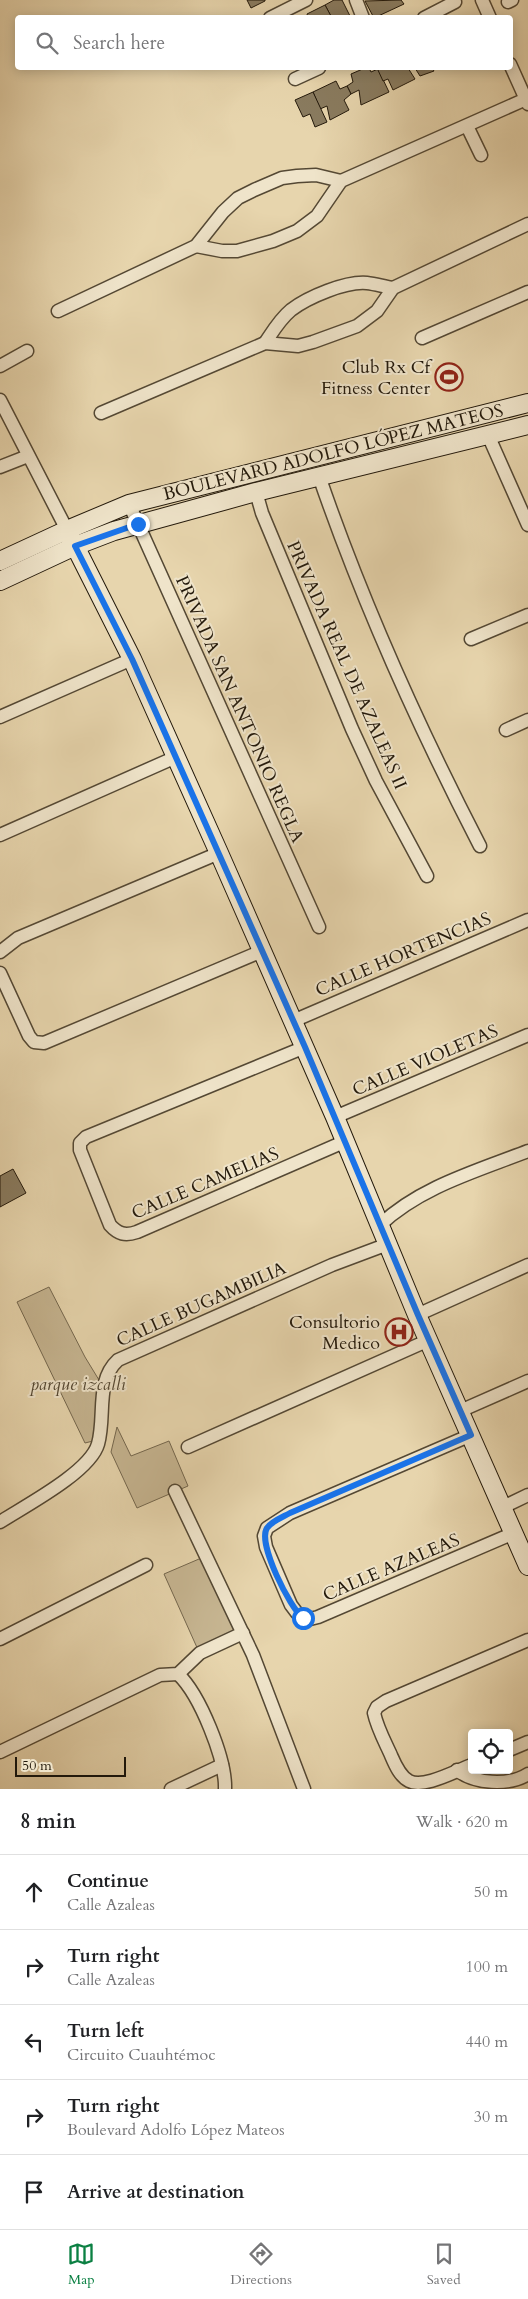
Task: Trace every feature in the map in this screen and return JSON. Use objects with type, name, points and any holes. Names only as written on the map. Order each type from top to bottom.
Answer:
[{"type":"street","points":[[276,15],[306,0]]},
{"type":"street","points":[[356,0],[363,15]]},
{"type":"street","points":[[482,0],[489,15]]},
{"type":"street","points":[[430,15],[455,2]]},
{"type":"street","points":[[295,79],[315,70]]},
{"type":"street","points":[[196,246],[222,251],[237,251],[273,241],[297,231],[317,216],[341,181],[527,102],[513,70]]},
{"type":"street","points":[[467,126],[481,155]]},
{"type":"street","points":[[58,311],[196,246],[223,212],[238,198],[254,190],[282,178],[297,176],[316,175],[341,181]]},
{"type":"street","points":[[101,413],[266,343],[298,346],[357,326],[377,311],[393,288],[528,224]]},
{"type":"street","points":[[266,343],[276,324],[287,314],[313,297],[344,286],[365,283],[393,288]]},
{"type":"street","points":[[422,338],[528,292]]},
{"type":"street","points":[[0,366],[27,351]]},
{"type":"street","points":[[0,400],[132,659],[336,1117],[418,1315],[528,1566]]},
{"type":"street","name":"BOULEVARD ADOLFO LÓPEZ MATEOS","points":[[0,561],[66,530],[129,504],[528,403]]},
{"type":"street","name":"BOULEVARD ADOLFO LÓPEZ MATEOS","points":[[0,581],[75,546],[138,524],[319,476],[528,425]]},
{"type":"street","points":[[488,435],[528,525]]},
{"type":"street","points":[[0,467],[28,456]]},
{"type":"street","points":[[319,476],[396,674],[430,749],[480,846]]},
{"type":"street","name":"PRIVADA REAL DE AZALEAS II","points":[[256,492],[262,513],[352,729],[376,781],[427,876]]},
{"type":"street","name":"PRIVADA SAN ANTONIO REGLA","points":[[129,504],[319,927]]},
{"type":"street","points":[[471,639],[528,614]]},
{"type":"street","points":[[0,717],[132,659]]},
{"type":"street","points":[[506,730],[528,720]]},
{"type":"street","points":[[0,835],[176,757]]},
{"type":"street","points":[[0,952],[18,938],[219,853]]},
{"type":"street","name":"CALLE HORTENCIAS","points":[[293,1021],[528,920]]},
{"type":"street","points":[[0,973],[29,1036],[34,1042],[44,1043],[262,951]]},
{"type":"street","name":"CALLE VIOLETAS","points":[[336,1117],[528,1035]]},
{"type":"street","name":"CALLE CAMELIAS","points":[[305,1047],[86,1137],[80,1143],[80,1150],[110,1224],[116,1232],[123,1234],[137,1232],[346,1142]]},
{"type":"street","points":[[380,1226],[396,1210],[429,1190],[528,1151]]},
{"type":"street","name":"CALLE BUGAMBILIA","points":[[0,1522],[76,1473],[87,1462],[98,1445],[105,1380],[111,1366],[118,1360],[332,1265],[388,1244]]},
{"type":"street","points":[[418,1315],[528,1265]]},
{"type":"street","points":[[188,1447],[429,1340]]},
{"type":"street","points":[[460,1411],[528,1381]]},
{"type":"street","name":"CALLE AZALEAS","points":[[471,1435],[290,1513],[267,1528],[264,1536],[266,1548],[291,1605],[303,1618],[318,1617],[514,1533]]},
{"type":"street","points":[[176,1491],[243,1634],[304,1789]]},
{"type":"street","points":[[503,1507],[528,1495]]},
{"type":"street","points":[[0,1640],[146,1565]]},
{"type":"street","points":[[0,1752],[160,1675],[178,1674],[200,1653],[243,1634]]},
{"type":"street","points":[[468,1766],[431,1781],[418,1783],[409,1781],[396,1766],[377,1726],[374,1713],[377,1707],[386,1701],[528,1640]]},
{"type":"street","points":[[178,1674],[191,1688],[206,1722],[222,1765],[225,1789]]},
{"type":"street","points":[[513,1748],[528,1742]]},
{"type":"street","points":[[171,1789],[222,1765]]},
{"type":"street","points":[[457,1770],[465,1777],[480,1780],[512,1780],[528,1774]]},
{"type":"green space","name":"parque izcalli","points":[[49,1287],[99,1380],[93,1441],[85,1443],[17,1302]]},
{"type":"green space","points":[[117,1427],[131,1456],[169,1441],[188,1486],[137,1508],[111,1452]]},
{"type":"green space","points":[[206,1556],[241,1633],[199,1652],[164,1574]]},
{"type":"building","points":[[247,0],[265,0],[265,1],[251,8]]},
{"type":"building","points":[[334,0],[342,0],[350,15],[330,15],[325,5]]},
{"type":"building","points":[[401,0],[404,4],[380,15],[372,15],[365,1]]},
{"type":"building","points":[[325,5],[330,15],[307,15]]},
{"type":"building","points":[[360,70],[370,70],[371,72],[378,70],[389,92],[361,105],[359,90],[351,94],[347,86],[353,82],[351,74]]},
{"type":"building","points":[[378,70],[409,70],[415,79],[393,90],[388,79],[383,81]]},
{"type":"building","points":[[416,70],[434,71],[420,76]]},
{"type":"building","points":[[336,81],[340,89],[347,86],[351,94],[344,100],[349,110],[330,120],[327,106],[320,109],[313,92]]},
{"type":"building","points":[[313,92],[327,122],[315,127],[310,114],[303,117],[295,100]]},
{"type":"building","points":[[13,1169],[26,1193],[0,1207],[0,1176]]},
{"type":"place","name":"Club Rx Cf Fitness Center","points":[[449,377]]},
{"type":"place","name":"Consultorio Medico","points":[[399,1332]]},
{"type":"route","points":[[138,524],[75,546],[132,659],[219,853],[305,1047],[418,1315],[471,1435],[290,1513],[267,1528],[264,1536],[266,1548],[291,1605],[303,1618]]}]
